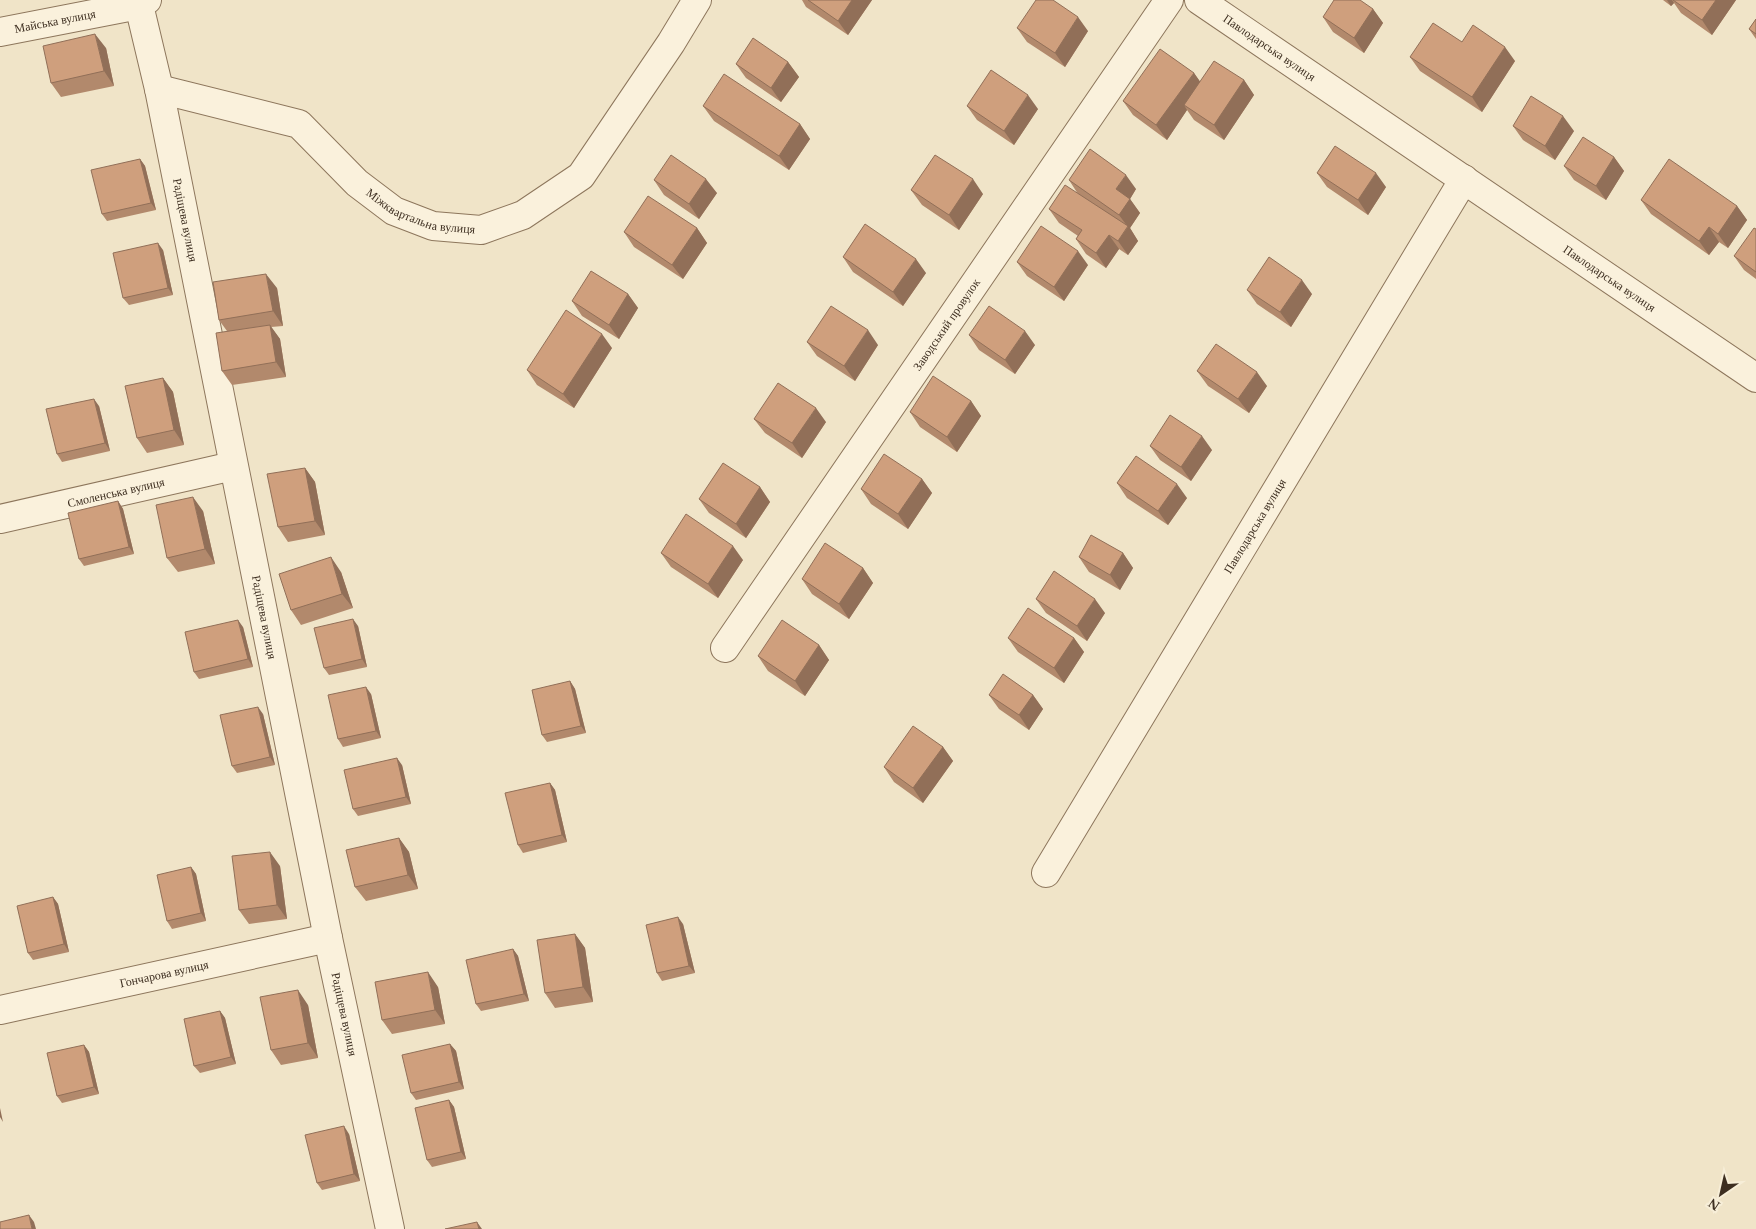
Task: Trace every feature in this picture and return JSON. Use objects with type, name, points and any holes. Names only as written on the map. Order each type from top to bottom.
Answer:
[{"type":"street","name":"Міжквартальна вулиця","points":[[159,89],[299,124],[357,184],[394,211],[433,226],[481,230],[522,215],[581,176],[698,0]]},
{"type":"street","name":"Заводський провулок","points":[[725,648],[1169,0]]},
{"type":"street","name":"Павлодарська вулиця","points":[[1200,0],[1756,378]]},
{"type":"street","name":"Радіщева вулиця","points":[[144,2],[232,466],[328,938],[390,1229]]},
{"type":"street","name":"Майська вулиця","points":[[0,32],[144,2]]},
{"type":"street","name":"Павлодарська вулиця","points":[[1046,873],[1464,179]]},
{"type":"street","name":"Смоленська вулиця","points":[[0,519],[232,466]]},
{"type":"street","name":"Гончарова вулиця","points":[[0,1010],[328,938]]},
{"type":"building","points":[[808,0],[852,0],[838,21]]},
{"type":"building","points":[[1036,0],[1053,0],[1078,17],[1055,53],[1017,28]]},
{"type":"building","points":[[1334,0],[1360,0],[1373,9],[1354,38],[1323,17]]},
{"type":"building","points":[[1673,0],[1716,0],[1702,20]]},
{"type":"building","points":[[1756,19],[1756,34],[1749,29]]},
{"type":"building","points":[[1433,23],[1462,42],[1473,25],[1505,47],[1472,97],[1410,57]]},
{"type":"building","points":[[95,34],[104,71],[51,83],[43,46]]},
{"type":"building","points":[[753,38],[788,62],[771,88],[736,64]]},
{"type":"building","points":[[1160,49],[1194,73],[1156,125],[1123,101]]},
{"type":"building","points":[[1214,61],[1244,80],[1214,125],[1184,105]]},
{"type":"building","points":[[991,70],[1028,95],[1004,131],[967,106]]},
{"type":"building","points":[[724,74],[800,124],[779,156],[703,106]]},
{"type":"building","points":[[1531,96],[1563,116],[1545,146],[1513,126]]},
{"type":"building","points":[[1583,137],[1614,157],[1596,186],[1564,166]]},
{"type":"building","points":[[1335,146],[1376,173],[1358,200],[1317,173]]},
{"type":"building","points":[[1090,149],[1126,175],[1116,189],[1130,199],[1119,215],[1069,180]]},
{"type":"building","points":[[671,155],[706,179],[689,204],[654,180]]},
{"type":"building","points":[[935,155],[973,179],[949,215],[911,190]]},
{"type":"building","points":[[140,159],[151,203],[102,214],[91,170]]},
{"type":"building","points":[[1669,159],[1737,206],[1718,234],[1709,227],[1699,241],[1641,200]]},
{"type":"building","points":[[1065,185],[1128,226],[1118,241],[1109,235],[1096,253],[1076,239],[1082,230],[1049,209]]},
{"type":"building","points":[[648,196],[697,228],[672,265],[624,232]]},
{"type":"building","points":[[865,224],[916,259],[893,292],[843,257]]},
{"type":"building","points":[[1041,226],[1078,251],[1054,287],[1017,262]]},
{"type":"building","points":[[1754,228],[1756,229],[1756,272],[1734,256]]},
{"type":"building","points":[[158,243],[168,288],[123,298],[113,253]]},
{"type":"building","points":[[1269,257],[1302,280],[1280,312],[1247,290]]},
{"type":"building","points":[[591,271],[628,294],[609,325],[572,301]]},
{"type":"building","points":[[266,274],[273,311],[219,320],[213,282]]},
{"type":"building","points":[[831,306],[868,330],[844,366],[807,342]]},
{"type":"building","points":[[989,306],[1025,331],[1005,360],[969,335]]},
{"type":"building","points":[[566,310],[602,334],[563,394],[527,370]]},
{"type":"building","points":[[270,325],[276,362],[222,371],[216,333]]},
{"type":"building","points":[[1216,344],[1257,372],[1238,399],[1197,371]]},
{"type":"building","points":[[933,376],[971,401],[947,437],[910,412]]},
{"type":"building","points":[[163,378],[174,430],[137,438],[125,386]]},
{"type":"building","points":[[778,383],[816,408],[792,443],[754,419]]},
{"type":"building","points":[[94,399],[105,443],[57,454],[46,409]]},
{"type":"building","points":[[1170,415],[1202,436],[1181,467],[1150,446]]},
{"type":"building","points":[[884,454],[922,479],[898,514],[861,489]]},
{"type":"building","points":[[1136,456],[1177,484],[1158,511],[1117,483]]},
{"type":"building","points":[[723,463],[760,487],[736,524],[699,499]]},
{"type":"building","points":[[305,468],[315,521],[278,527],[267,474]]},
{"type":"building","points":[[193,497],[205,549],[167,558],[156,505]]},
{"type":"building","points":[[118,501],[129,547],[79,559],[68,513]]},
{"type":"building","points":[[686,514],[733,546],[708,584],[661,553]]},
{"type":"building","points":[[1091,535],[1123,553],[1110,575],[1079,557]]},
{"type":"building","points":[[825,543],[863,568],[839,604],[802,579]]},
{"type":"building","points":[[331,557],[342,594],[291,610],[279,574]]},
{"type":"building","points":[[1054,571],[1095,599],[1077,626],[1036,599]]},
{"type":"building","points":[[1028,608],[1074,638],[1054,668],[1008,638]]},
{"type":"building","points":[[353,619],[362,659],[324,668],[314,628]]},
{"type":"building","points":[[238,620],[248,659],[194,672],[185,632]]},
{"type":"building","points":[[782,620],[819,645],[795,681],[758,656]]},
{"type":"building","points":[[1003,674],[1033,695],[1019,715],[989,695]]},
{"type":"building","points":[[570,681],[581,726],[542,735],[532,690]]},
{"type":"building","points":[[366,687],[376,731],[338,739],[328,695]]},
{"type":"building","points":[[258,707],[270,757],[232,766],[220,715]]},
{"type":"building","points":[[913,726],[943,747],[913,788],[884,767]]},
{"type":"building","points":[[397,758],[406,797],[353,809],[344,770]]},
{"type":"building","points":[[550,783],[562,835],[518,845],[505,793]]},
{"type":"building","points":[[399,838],[408,875],[355,887],[346,850]]},
{"type":"building","points":[[270,852],[277,905],[239,910],[232,856]]},
{"type":"building","points":[[191,867],[201,913],[167,921],[157,875]]},
{"type":"building","points":[[53,897],[64,944],[28,953],[17,906]]},
{"type":"building","points":[[678,917],[689,966],[657,973],[646,925]]},
{"type":"building","points":[[575,934],[583,987],[545,993],[537,940]]},
{"type":"building","points":[[513,949],[524,994],[476,1004],[466,960]]},
{"type":"building","points":[[428,972],[435,1010],[382,1020],[375,982]]},
{"type":"building","points":[[298,990],[308,1043],[271,1050],[260,997]]},
{"type":"building","points":[[220,1011],[231,1057],[194,1066],[184,1019]]},
{"type":"building","points":[[450,1044],[459,1082],[411,1093],[402,1055]]},
{"type":"building","points":[[84,1045],[94,1087],[57,1096],[47,1053]]},
{"type":"building","points":[[449,1100],[461,1152],[427,1160],[415,1108]]},
{"type":"building","points":[[344,1126],[354,1174],[317,1183],[305,1135]]},
{"type":"building","points":[[29,1215],[32,1229],[0,1229],[0,1222]]},
{"type":"building","points":[[477,1222],[479,1229],[445,1229]]}]
